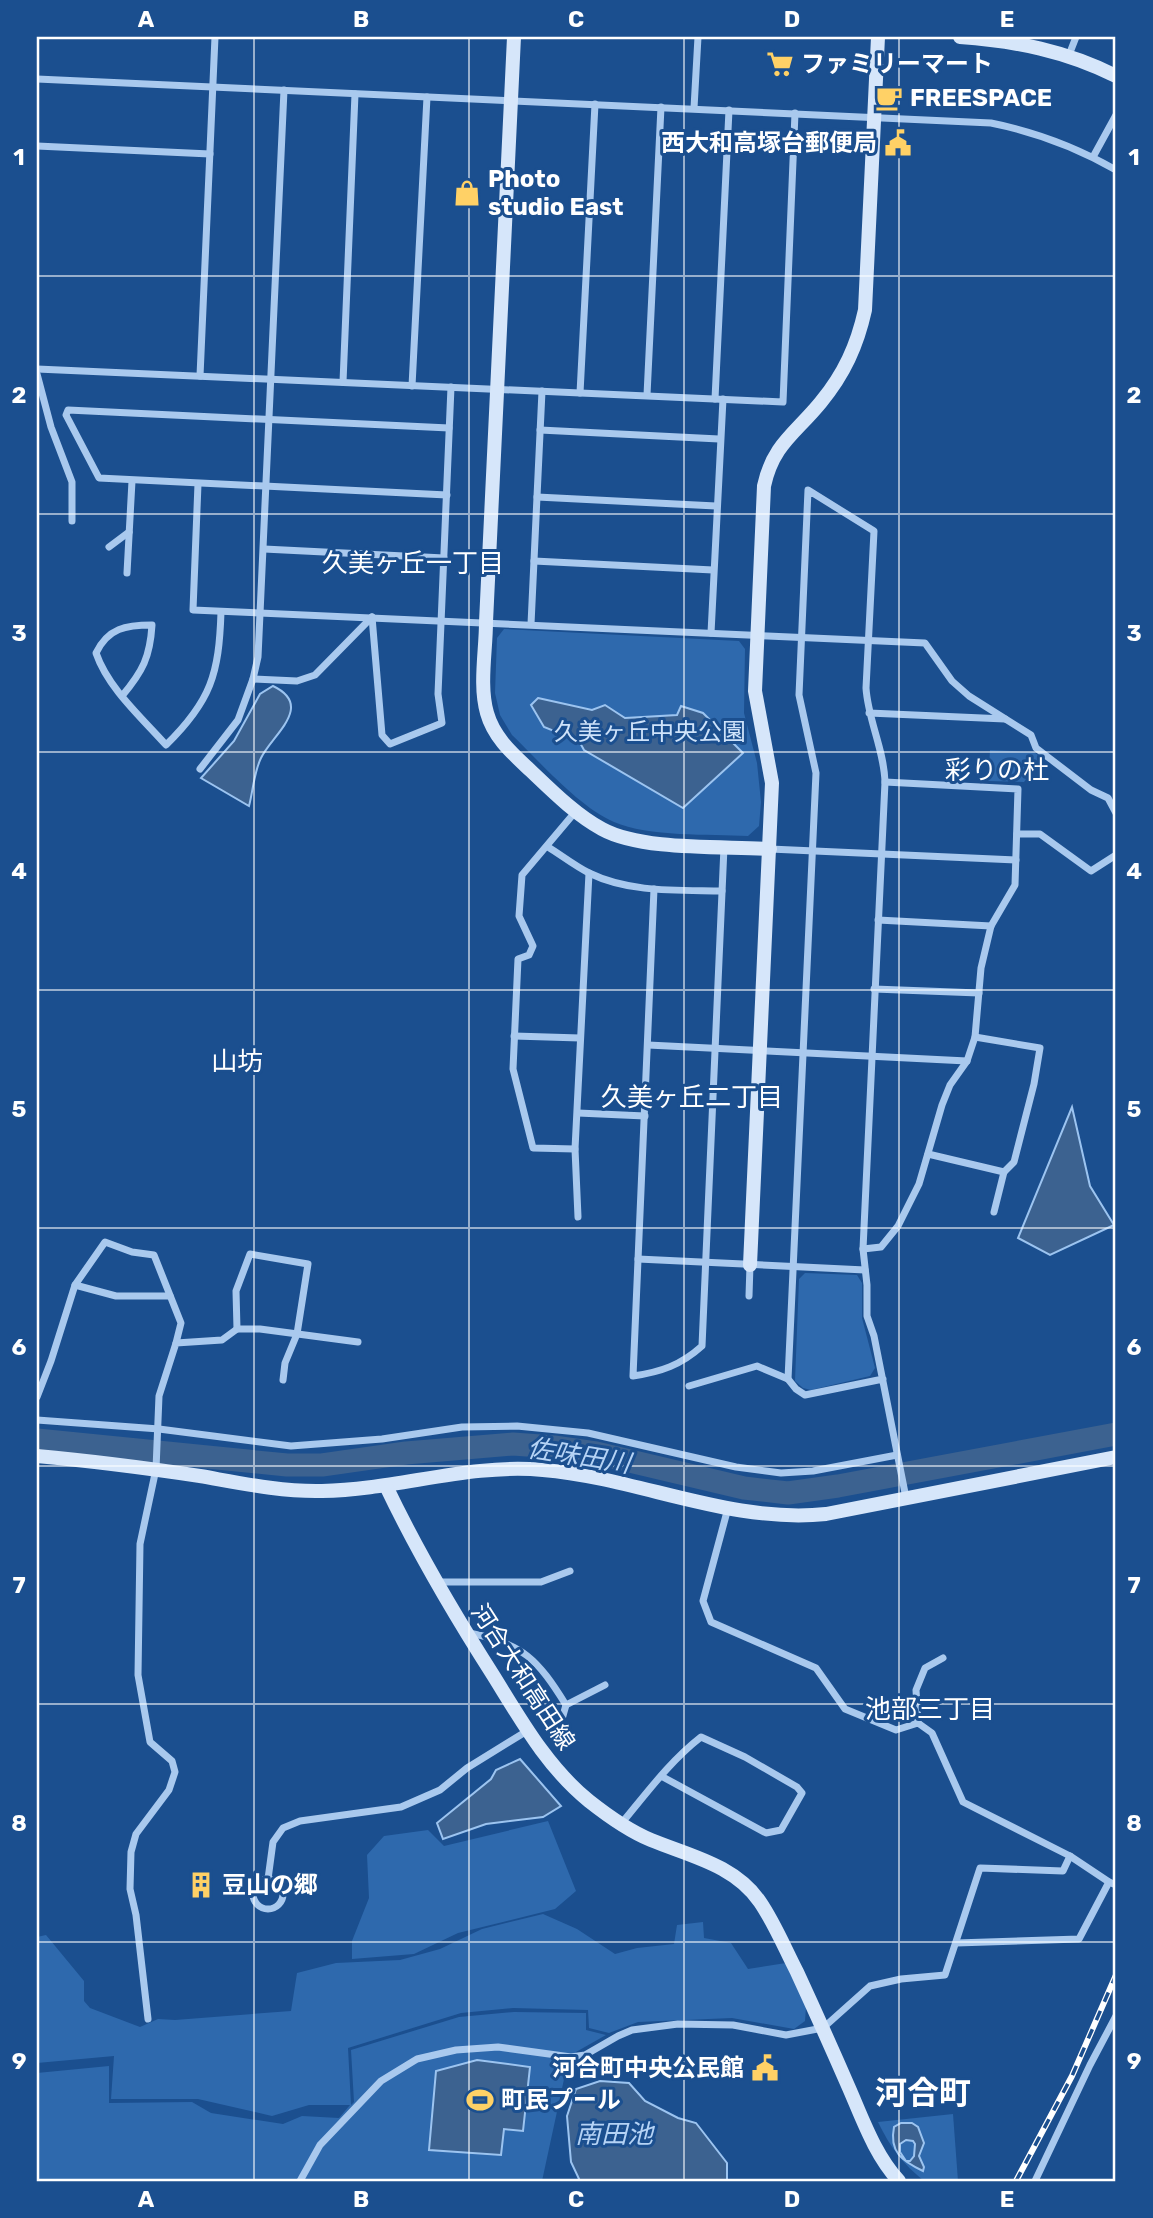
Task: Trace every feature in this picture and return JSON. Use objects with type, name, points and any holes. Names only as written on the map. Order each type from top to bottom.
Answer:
[{"type":"street","points":[[200,376],[215,37]]},
{"type":"street","points":[[514,37],[486,622],[484,693],[491,724],[509,750],[577,811],[602,829],[624,838],[646,843],[1016,860]]},
{"type":"street","points":[[694,108],[698,37]]},
{"type":"street","points":[[748,1296],[772,783],[755,691],[763,497],[770,463],[780,445],[819,404],[845,370],[855,348],[865,310],[878,37]]},
{"type":"street","points":[[960,37],[1004,40],[1069,55],[1116,76]]},
{"type":"street","points":[[1069,55],[1076,37]]},
{"type":"street","points":[[37,79],[990,123],[1047,137],[1116,170]]},
{"type":"street","points":[[200,769],[238,720],[258,657],[284,90]]},
{"type":"street","points":[[343,382],[355,94]]},
{"type":"street","points":[[412,386],[427,97]]},
{"type":"street","points":[[580,393],[595,104]]},
{"type":"street","points":[[647,395],[661,107]]},
{"type":"street","points":[[711,634],[729,110]]},
{"type":"street","points":[[72,521],[72,482],[51,427],[37,372],[200,376],[783,402],[795,113]]},
{"type":"street","points":[[1093,157],[1116,116]]},
{"type":"street","points":[[37,146],[210,153]]},
{"type":"street","points":[[372,617],[382,735],[390,744],[442,723],[438,694],[451,387]]},
{"type":"street","points":[[531,624],[542,391]]},
{"type":"street","points":[[447,495],[99,478],[66,415],[68,410],[450,428]]},
{"type":"street","points":[[540,430],[719,439]]},
{"type":"street","points":[[127,573],[132,481]]},
{"type":"street","points":[[198,484],[193,610],[925,643],[952,681],[969,696],[1031,736],[1036,748],[1091,790],[1108,798],[1116,813]]},
{"type":"street","points":[[788,1379],[816,773],[799,695],[808,490],[874,531],[866,688],[869,713],[882,755],[885,782],[863,1249],[867,1316],[874,1336],[906,1498]]},
{"type":"street","points":[[537,496],[716,506]]},
{"type":"street","points":[[109,547],[129,532]]},
{"type":"street","points":[[264,549],[444,558]]},
{"type":"street","points":[[534,561],[713,570]]},
{"type":"street","points":[[122,696],[140,675],[151,645],[152,625],[128,625],[102,639],[96,653],[101,669],[122,696],[166,745],[189,722],[207,695],[220,647],[220,612]]},
{"type":"street","points":[[253,679],[297,681],[315,674],[372,617]]},
{"type":"street","points":[[869,713],[1006,719]]},
{"type":"street","points":[[863,1249],[881,1247],[898,1226],[919,1184],[950,1085],[967,1061],[975,1037],[981,968],[991,926],[1015,885],[1018,789],[885,782]]},
{"type":"street","points":[[575,1149],[533,1148],[513,1069],[518,959],[529,956],[533,946],[519,916],[522,875],[577,811]]},
{"type":"street","points":[[1017,834],[1040,835],[1091,870],[1116,855]]},
{"type":"street","points":[[548,846],[589,873],[622,885],[654,890],[722,891]]},
{"type":"street","points":[[654,890],[634,1376],[659,1373],[687,1359],[702,1346],[724,847]]},
{"type":"street","points":[[578,1217],[575,1149],[589,873]]},
{"type":"street","points":[[878,920],[991,926]]},
{"type":"street","points":[[874,989],[979,993]]},
{"type":"street","points":[[514,1036],[580,1038]]},
{"type":"street","points":[[975,1037],[1040,1048],[1034,1084],[1014,1162],[1004,1172],[994,1212]]},
{"type":"street","points":[[648,1045],[967,1061]]},
{"type":"street","points":[[578,1113],[645,1116]]},
{"type":"street","points":[[928,1154],[1004,1172]]},
{"type":"street","points":[[37,1397],[75,1285],[105,1242],[132,1252],[154,1255],[181,1323],[159,1396],[156,1469],[140,1544],[138,1675],[150,1742],[172,1761],[175,1772],[169,1790],[136,1834],[131,1852],[130,1889],[136,1915],[148,2019]]},
{"type":"street","points":[[237,1329],[236,1291],[250,1254],[308,1264],[297,1334],[285,1363],[283,1380]]},
{"type":"street","points":[[638,1259],[864,1270]]},
{"type":"street","points":[[75,1285],[116,1296],[170,1296]]},
{"type":"street","points":[[176,1343],[222,1340],[237,1329],[260,1329],[358,1342]]},
{"type":"street","points":[[689,1386],[757,1366],[788,1379],[805,1395],[883,1379]]},
{"type":"street","points":[[37,1420],[159,1429],[291,1447],[382,1439],[462,1427],[517,1426],[588,1433],[736,1467],[781,1473],[813,1471],[897,1455]]},
{"type":"street","points":[[37,1456],[156,1469],[300,1491],[386,1486],[494,1468],[541,1469],[577,1473],[766,1514],[794,1516],[826,1514],[1116,1457]]},
{"type":"street","name":"河合大和高田線","points":[[386,1486],[466,1632],[544,1756],[587,1800],[621,1825],[650,1840],[716,1865],[740,1881],[759,1900],[823,2028],[870,2137],[899,2181]]},
{"type":"street","points":[[729,1507],[703,1601],[711,1622],[816,1668],[845,1709],[896,1730],[918,1723]]},
{"type":"street","points":[[437,1582],[541,1582],[570,1571]]},
{"type":"street","points":[[466,1632],[491,1637],[523,1650],[547,1674],[566,1705]]},
{"type":"street","points":[[918,1723],[916,1690],[925,1668],[943,1658]]},
{"type":"street","points":[[560,1726],[566,1705],[605,1685]]},
{"type":"street","points":[[918,1723],[932,1733],[963,1802],[1070,1856],[1112,1884],[1079,1939],[956,1943]]},
{"type":"street","points":[[268,1879],[273,1842],[283,1828],[300,1821],[401,1807],[440,1790],[467,1768],[527,1731]]},
{"type":"street","points":[[621,1825],[661,1776],[683,1751],[701,1737],[745,1757],[803,1793],[781,1830],[766,1833],[661,1776]]},
{"type":"street","points":[[300,2181],[320,2146],[381,2081],[416,2059],[456,2050],[498,2047],[571,2057],[585,2055],[632,2030],[678,2024],[733,2025],[786,2035],[823,2028],[870,1986],[901,1979],[945,1975],[980,1868],[1063,1871],[1070,1856]]},
{"type":"street","points":[[268,1879],[278,1884],[282,1894],[278,1905],[267,1909],[257,1904],[253,1893],[258,1883],[268,1879]]},
{"type":"street","points":[[1035,2181],[1116,2016]]},
{"type":"green space","name":"久美ヶ丘中央公園","points":[[504,629],[739,641],[745,649],[744,713],[757,763],[761,802],[759,826],[748,836],[661,832],[628,827],[587,806],[512,735],[500,715],[495,693],[497,638]]},
{"type":"green space","points":[[990,750],[1034,752],[1043,759],[1024,782],[988,781]]},
{"type":"green space","points":[[805,1273],[857,1275],[862,1283],[862,1318],[875,1368],[870,1376],[811,1390],[803,1388],[795,1381],[799,1279]]},
{"type":"green space","points":[[548,1821],[576,1891],[555,1909],[458,1933],[414,1954],[352,1959],[352,1941],[369,1898],[367,1855],[384,1836],[428,1830],[444,1846]]},
{"type":"green space","points":[[543,1914],[577,1929],[615,1954],[637,1948],[674,1944],[677,1925],[703,1922],[704,1938],[731,1943],[748,1969],[786,1963],[806,2007],[805,2021],[794,2029],[732,2018],[638,2022],[609,2033],[589,2028],[588,2010],[513,2008],[461,2013],[348,2048],[351,2105],[354,2102],[351,2050],[459,2017],[514,2012],[586,2013],[586,2030],[606,2035],[576,2052],[566,2070],[542,2181],[40,2181],[37,2171],[37,2073],[109,2066],[109,2103],[192,2102],[211,2113],[283,2124],[302,2116],[339,2118],[350,2105],[309,2105],[272,2116],[198,2099],[111,2099],[114,2056],[37,2063],[37,1937],[46,1935],[84,1981],[84,2001],[90,2008],[140,2027],[158,2019],[291,2011],[297,1973],[336,1963],[400,1960],[440,1949],[482,1929]]},
{"type":"green space","points":[[953,2114],[958,2181],[924,2181],[898,2154],[878,2122]]},
{"type":"water","points":[[273,686],[285,694],[290,702],[291,712],[261,758],[249,806],[201,778],[234,741],[260,694]]},
{"type":"water","points":[[538,698],[592,710],[605,705],[625,718],[677,715],[681,706],[703,713],[743,753],[683,808],[584,750],[579,741],[544,727],[531,705]]},
{"type":"water","points":[[1072,1107],[1090,1186],[1114,1225],[1050,1255],[1018,1238]]},
{"type":"water","points":[[520,1759],[561,1806],[543,1817],[486,1824],[443,1839],[437,1823],[491,1779],[496,1770]]},
{"type":"water","name":"町民プール","points":[[477,2060],[530,2067],[523,2131],[504,2129],[501,2155],[429,2150],[436,2071]]},
{"type":"water","name":"南田池","points":[[600,2081],[629,2083],[645,2101],[678,2118],[696,2123],[727,2163],[727,2181],[580,2181],[571,2162],[567,2116],[576,2089]]},
{"type":"water","points":[[901,2123],[912,2123],[918,2127],[924,2143],[919,2156],[923,2171],[909,2163],[903,2159],[895,2149],[894,2127]],"holes":[[[906,2140],[913,2141],[914,2156],[910,2161],[906,2161],[900,2152],[900,2144]]]},
{"type":"waterway","name":"佐味田川","points":[[37,1440],[287,1465],[322,1465],[406,1453],[513,1444],[596,1453],[744,1488],[788,1493],[1116,1434]]},
{"type":"railway","points":[[1016,2181],[1072,2076],[1116,1975]]},
{"type":"place","name":"ファミリーマート","points":[[780,64]]},
{"type":"place","name":"FREESPACE","points":[[889,98]]},
{"type":"place","name":"西大和高塚台郵便局","points":[[898,143]]},
{"type":"place","name":"Photo studio East","points":[[467,193]]},
{"type":"place","name":"豆山の郷","points":[[201,1885]]},
{"type":"place","name":"河合町中央公民館","points":[[765,2068]]},
{"type":"place","name":"町民プール","points":[[480,2100]]},
{"type":"district","name":"久美ヶ丘一丁目","points":[[413,563]]},
{"type":"district","name":"彩りの杜","points":[[997,770]]},
{"type":"district","name":"山坊","points":[[237,1061]]},
{"type":"district","name":"久美ヶ丘二丁目","points":[[692,1097]]},
{"type":"district","name":"池部三丁目","points":[[930,1709]]},
{"type":"district","name":"河合町","points":[[923,2093]]}]
